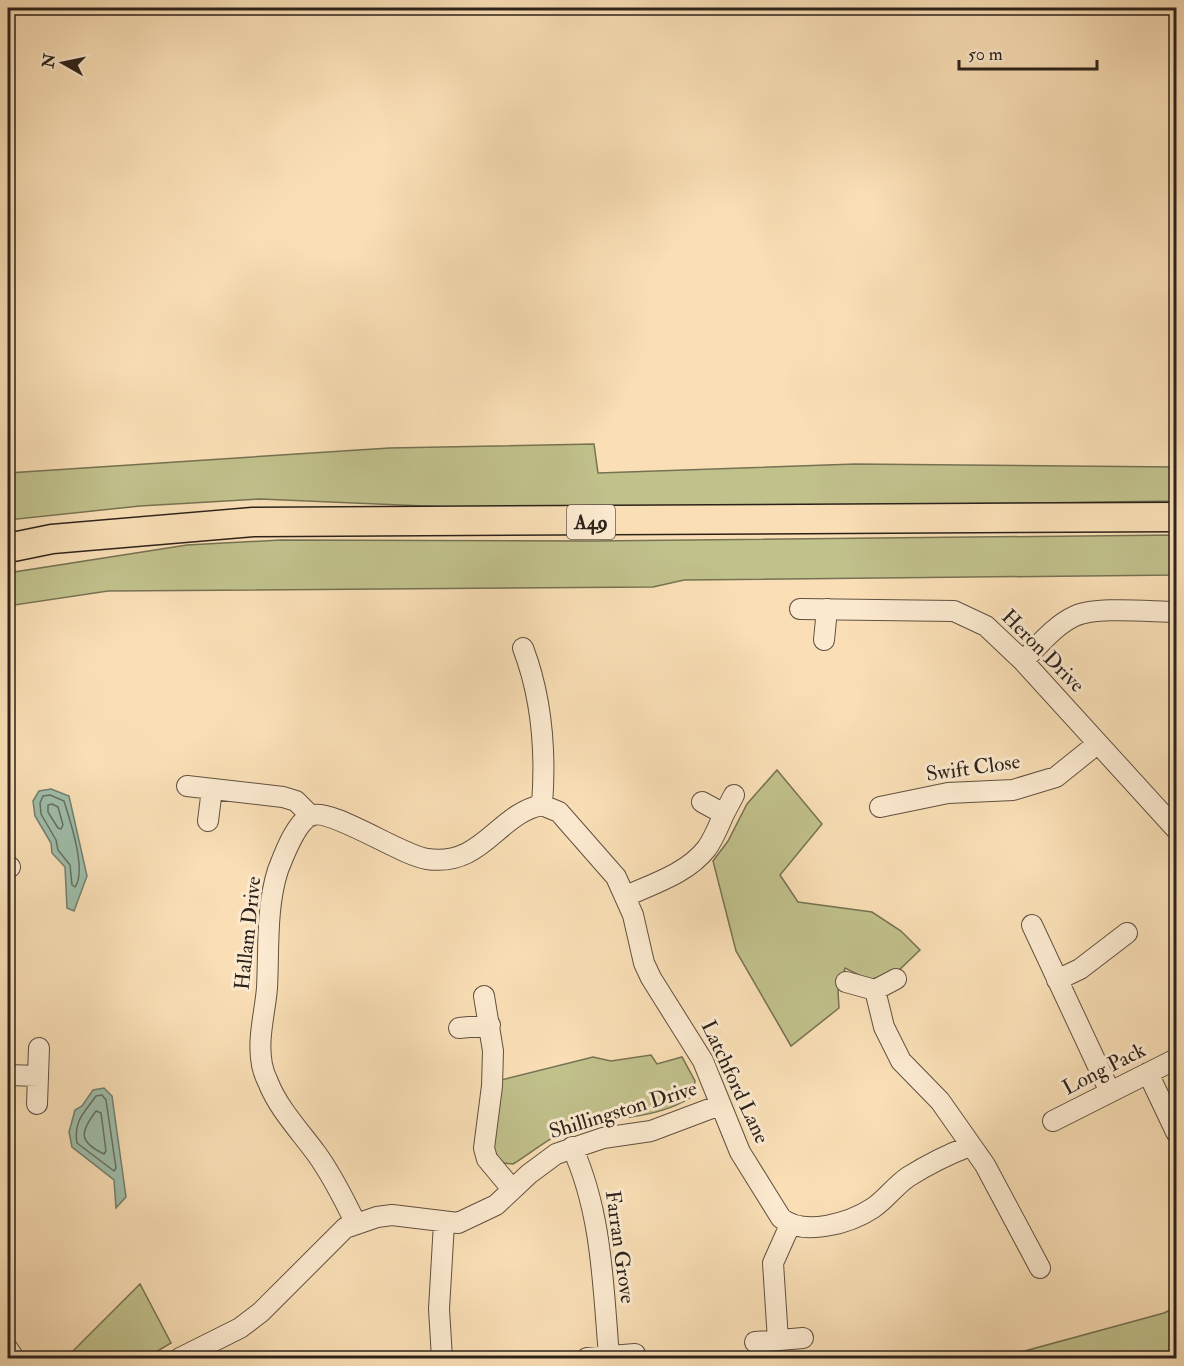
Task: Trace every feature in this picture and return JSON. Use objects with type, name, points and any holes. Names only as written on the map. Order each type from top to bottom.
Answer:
[{"type":"highway","name":"A49","points":[[8,548],[52,539],[253,522],[1176,517]]},
{"type":"street","name":"Heron Drive","points":[[800,609],[954,611],[986,626],[1023,661],[1176,829]]},
{"type":"street","points":[[824,640],[827,609]]},
{"type":"street","points":[[1023,661],[1060,624],[1077,615],[1095,612],[1176,612]]},
{"type":"street","points":[[188,786],[283,797],[296,801],[311,816],[327,814],[409,855],[443,860],[459,857],[480,847],[522,812],[542,805],[545,771],[540,718],[530,666],[523,648]]},
{"type":"street","name":"Swift Close","points":[[880,807],[948,793],[1013,790],[1056,777],[1097,744]]},
{"type":"street","points":[[208,820],[212,789]]},
{"type":"street","points":[[626,896],[668,878],[706,849],[734,795]]},
{"type":"street","points":[[702,801],[724,814]]},
{"type":"street","name":"Latchford Lane","points":[[542,805],[559,813],[616,877],[626,896],[651,978],[703,1061],[745,1161],[776,1211],[790,1226]]},
{"type":"street","name":"Hallam Drive","points":[[311,816],[303,822],[291,842],[276,880],[260,1042],[261,1064],[274,1098],[328,1170],[356,1224]]},
{"type":"street","points":[[1032,925],[1110,1092]]},
{"type":"street","points":[[1057,980],[1080,969],[1127,933]]},
{"type":"street","points":[[846,982],[875,990],[896,979]]},
{"type":"street","points":[[875,990],[884,1027],[901,1061],[940,1101],[985,1165],[1040,1268]]},
{"type":"street","points":[[484,996],[490,1025],[492,1086],[484,1148],[487,1159],[512,1189]]},
{"type":"street","points":[[459,1028],[490,1025]]},
{"type":"street","points":[[37,1104],[39,1048]]},
{"type":"street","name":"Long Pack","points":[[1053,1121],[1176,1059]]},
{"type":"street","points":[[1148,1073],[1176,1132]]},
{"type":"street","points":[[8,1074],[38,1076]]},
{"type":"street","name":"Shillingston Drive","points":[[180,1359],[240,1328],[280,1295],[345,1228],[392,1215],[444,1223],[458,1223],[474,1218],[496,1205],[543,1162],[572,1147],[603,1138],[651,1131],[720,1105]]},
{"type":"street","points":[[778,1340],[773,1263],[790,1226],[816,1226],[850,1220],[873,1208],[908,1178],[970,1146]]},
{"type":"street","name":"Farran Grove","points":[[572,1147],[588,1185],[595,1221],[609,1356]]},
{"type":"street","points":[[442,1359],[439,1309],[444,1223]]},
{"type":"street","points":[[755,1342],[803,1338]]},
{"type":"street","points":[[8,1349],[14,1359]]},
{"type":"street","points":[[587,1358],[635,1354]]},
{"type":"green space","points":[[594,444],[598,473],[855,464],[1176,467],[1176,501],[581,509],[471,508],[260,499],[140,506],[8,520],[8,473],[389,448]]},
{"type":"green space","points":[[1176,535],[1176,575],[684,580],[653,587],[108,591],[8,606],[8,573],[187,545],[281,540],[592,541]]},
{"type":"green space","points":[[777,770],[822,824],[780,875],[798,902],[872,912],[901,931],[920,950],[897,972],[869,980],[845,968],[838,991],[839,1008],[791,1046],[736,951],[713,861],[728,841],[747,804]]},
{"type":"green space","points":[[651,1055],[657,1064],[682,1057],[695,1081],[693,1096],[664,1110],[587,1125],[564,1132],[513,1164],[504,1163],[492,1152],[497,1081],[593,1057],[611,1061]]},
{"type":"green space","points":[[140,1284],[171,1343],[146,1358],[66,1358]]},
{"type":"green space","points":[[1176,1307],[1176,1358],[999,1358],[1164,1313]]},
{"type":"water","points":[[51,789],[69,796],[87,876],[74,911],[67,908],[65,867],[52,853],[51,843],[35,816],[33,801],[39,791]]},
{"type":"water","points":[[104,1088],[112,1096],[126,1197],[116,1208],[114,1180],[72,1147],[69,1132],[75,1110],[82,1106],[93,1090]]}]
